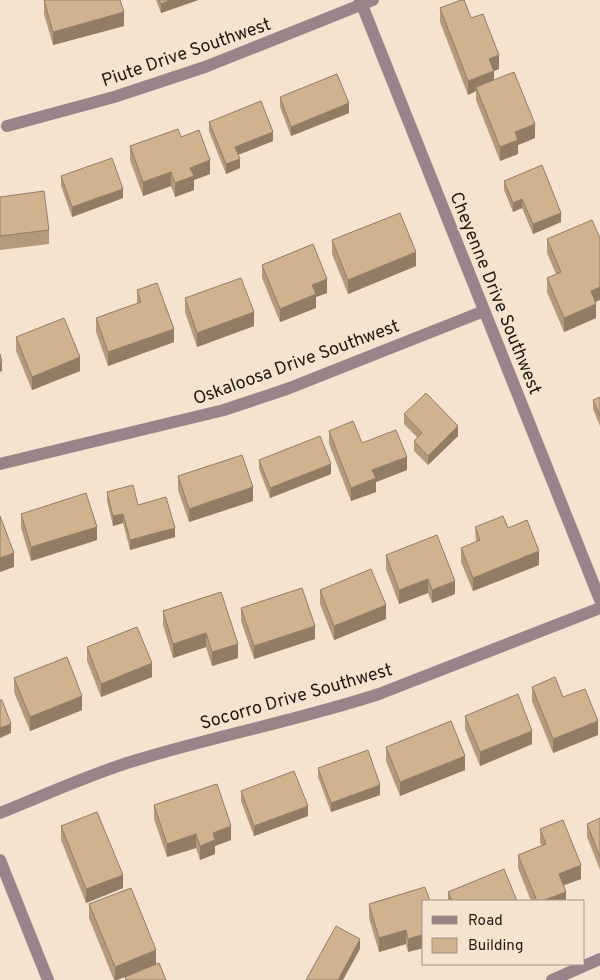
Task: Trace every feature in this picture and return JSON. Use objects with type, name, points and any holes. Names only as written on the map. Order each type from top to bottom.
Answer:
[{"type":"street","name":"Piute Drive Southwest","points":[[7,126],[114,97],[206,67],[365,2]]},
{"type":"street","name":"Cheyenne Drive Southwest","points":[[365,2],[484,311],[600,600]]},
{"type":"street","name":"Oskaloosa Drive Southwest","points":[[0,464],[224,410],[287,388],[484,311]]},
{"type":"street","name":"Socorro Drive Southwest","points":[[0,813],[92,775],[127,763],[379,694],[600,608]]},
{"type":"street","points":[[0,860],[48,980]]},
{"type":"street","points":[[552,980],[600,959]]},
{"type":"building","points":[[44,0],[120,0],[124,12],[53,32]]},
{"type":"building","points":[[159,0],[171,0],[161,4]]},
{"type":"building","points":[[464,0],[471,18],[483,14],[499,55],[489,59],[494,71],[468,81],[440,8]]},
{"type":"building","points":[[514,72],[535,124],[515,132],[518,140],[500,147],[476,87]]},
{"type":"building","points":[[337,74],[349,103],[291,127],[280,97]]},
{"type":"building","points":[[261,101],[273,132],[235,147],[240,159],[226,164],[209,122]]},
{"type":"building","points":[[178,129],[181,137],[199,130],[210,160],[190,168],[194,176],[175,183],[171,172],[143,182],[130,146]]},
{"type":"building","points":[[112,158],[123,189],[72,207],[61,176]]},
{"type":"building","points":[[542,165],[561,213],[533,224],[522,199],[513,203],[504,181]]},
{"type":"building","points":[[44,191],[49,230],[0,236],[0,197]]},
{"type":"building","points":[[400,213],[416,252],[348,280],[332,240]]},
{"type":"building","points":[[592,220],[600,238],[600,287],[591,291],[596,304],[564,318],[547,278],[561,272],[547,239]]},
{"type":"building","points":[[313,244],[327,279],[312,285],[316,294],[280,309],[262,265]]},
{"type":"building","points":[[241,278],[254,312],[197,333],[185,298]]},
{"type":"building","points":[[157,283],[174,329],[108,352],[96,318],[141,302],[137,290]]},
{"type":"building","points":[[64,318],[80,357],[32,377],[16,337]]},
{"type":"building","points":[[426,393],[458,426],[428,456],[414,441],[422,433],[404,414]]},
{"type":"building","points":[[600,397],[600,416],[593,400]]},
{"type":"building","points":[[353,421],[362,443],[396,430],[407,457],[372,470],[376,478],[351,488],[329,431]]},
{"type":"building","points":[[320,436],[331,464],[270,488],[259,460]]},
{"type":"building","points":[[242,455],[253,487],[189,509],[178,476]]},
{"type":"building","points":[[133,485],[138,505],[166,497],[175,528],[130,540],[123,514],[113,516],[107,492]]},
{"type":"building","points":[[86,493],[97,527],[31,547],[21,514]]},
{"type":"building","points":[[0,516],[14,553],[0,558]]},
{"type":"building","points":[[503,516],[508,528],[527,520],[539,551],[473,578],[461,548],[480,540],[475,527]]},
{"type":"building","points":[[437,535],[455,581],[432,590],[428,579],[399,590],[386,555]]},
{"type":"building","points":[[371,569],[386,605],[334,626],[320,590]]},
{"type":"building","points":[[302,588],[315,626],[254,646],[241,608]]},
{"type":"building","points":[[221,592],[238,644],[212,652],[206,633],[173,644],[163,611]]},
{"type":"building","points":[[137,627],[152,663],[101,684],[87,647]]},
{"type":"building","points":[[67,657],[82,696],[30,717],[14,678]]},
{"type":"building","points":[[555,677],[563,697],[585,689],[598,721],[553,739],[532,687]]},
{"type":"building","points":[[518,694],[532,731],[480,752],[465,716]]},
{"type":"building","points":[[0,700],[2,700],[11,724],[0,728]]},
{"type":"building","points":[[451,721],[465,756],[400,782],[386,747]]},
{"type":"building","points":[[368,750],[380,785],[331,803],[318,768]]},
{"type":"building","points":[[294,771],[308,806],[254,826],[241,791]]},
{"type":"building","points":[[217,784],[231,826],[213,833],[215,840],[200,846],[196,834],[167,844],[154,805]]},
{"type":"building","points":[[97,812],[123,875],[86,889],[61,826]]},
{"type":"building","points":[[600,818],[600,857],[587,824]]},
{"type":"building","points":[[563,820],[581,865],[559,874],[566,892],[545,900],[537,900],[518,855],[546,844],[540,829]]},
{"type":"building","points":[[504,869],[517,900],[452,900],[448,892]]},
{"type":"building","points":[[425,887],[430,900],[422,900],[422,935],[408,939],[406,930],[379,938],[369,904]]},
{"type":"building","points":[[131,888],[156,950],[115,967],[89,904]]},
{"type":"building","points":[[336,926],[360,939],[338,980],[306,980]]},
{"type":"building","points":[[159,963],[166,980],[126,980],[125,977]]}]
